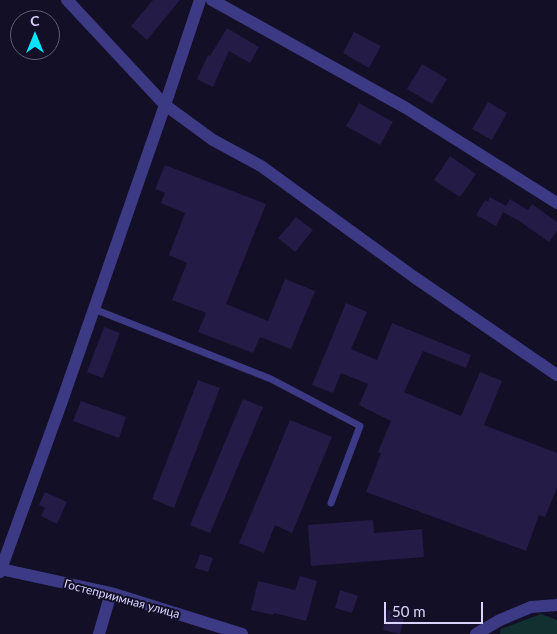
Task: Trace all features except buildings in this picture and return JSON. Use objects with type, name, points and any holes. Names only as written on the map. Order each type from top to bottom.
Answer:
[{"type":"street","points":[[67,0],[165,105],[213,140],[261,166],[414,277],[557,375]]},
{"type":"street","points":[[1,570],[94,309],[200,0]]},
{"type":"street","points":[[212,0],[406,108],[557,203]]},
{"type":"street","name":"Гостеприимная улица","points":[[1,570],[111,593],[242,634]]},
{"type":"street","points":[[99,634],[111,593]]},
{"type":"street","points":[[476,634],[500,620],[530,607],[557,605]]},
{"type":"lane","points":[[94,309],[271,379],[360,426],[332,503]]},
{"type":"green space","points":[[541,614],[557,620],[557,634],[500,634],[501,629]]}]
